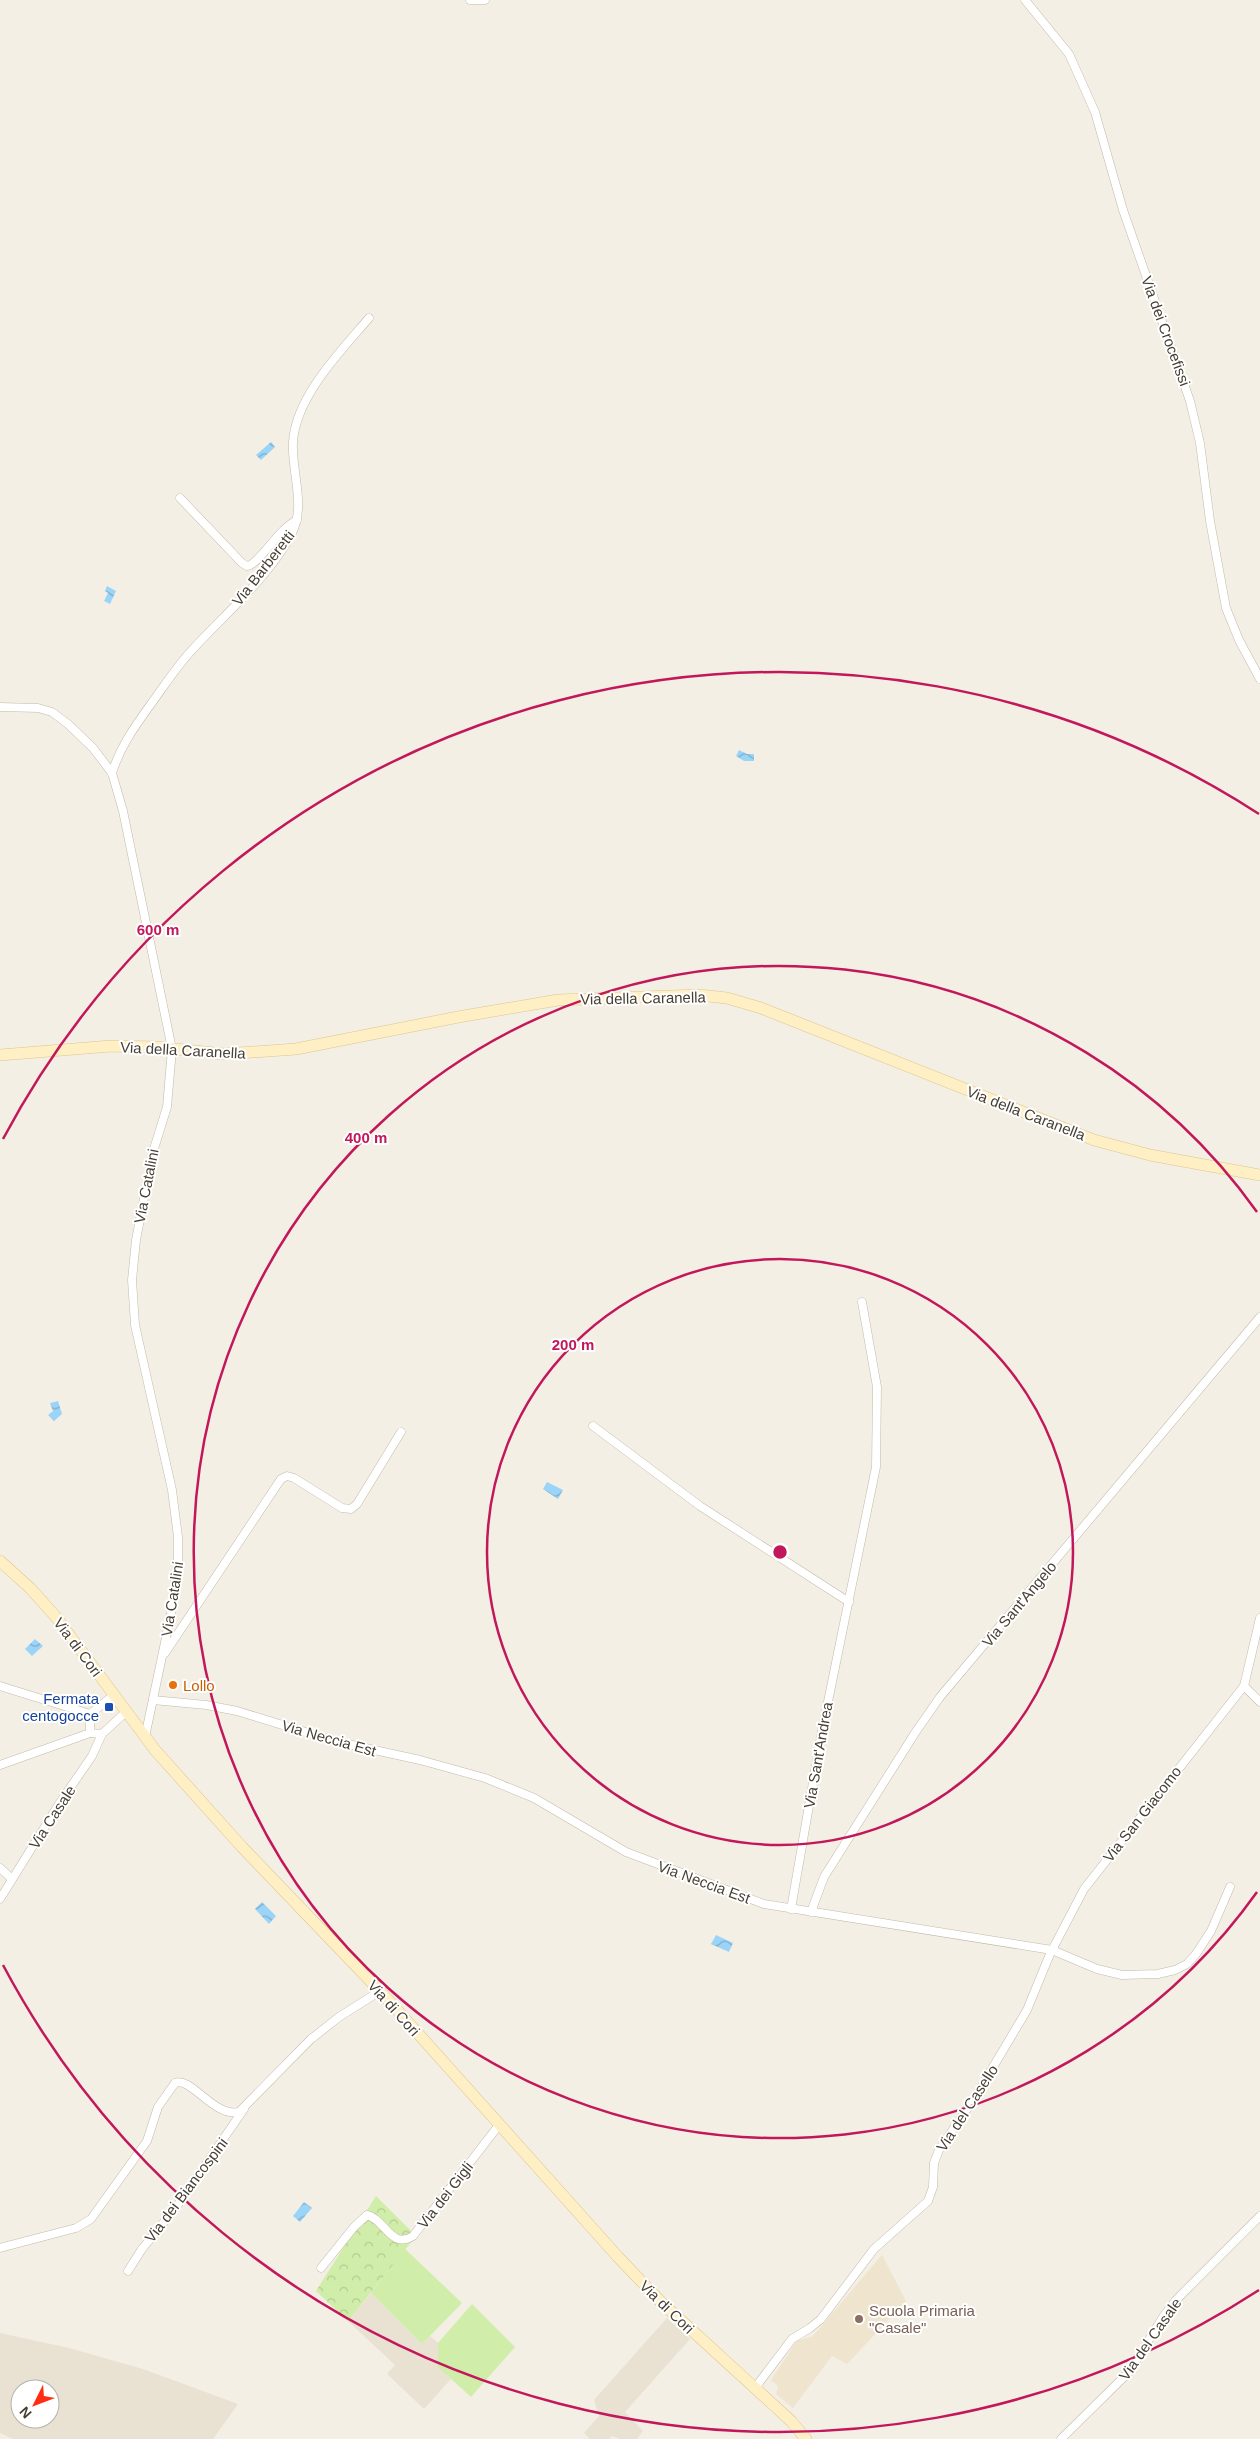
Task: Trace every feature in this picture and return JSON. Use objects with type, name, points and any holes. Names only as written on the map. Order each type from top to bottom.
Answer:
[{"type":"main road","name":"Via della Caranella","points":[[0,1055],[106,1046],[224,1054],[278,1051],[548,1002],[650,996],[716,996],[761,1008],[1087,1138],[1145,1154],[1260,1175]]},
{"type":"main road","name":"Via di Cori","points":[[0,1561],[25,1583],[48,1608],[145,1738],[228,1831],[380,1991],[651,2292],[791,2421],[806,2439]]},
{"type":"street","points":[[470,0],[485,0]]},
{"type":"street","name":"Via dei Crocefissi","points":[[1025,0],[1069,54],[1095,112],[1123,210],[1192,406],[1200,443],[1210,521],[1227,611],[1260,680]]},
{"type":"street","name":"Via Barberetti","points":[[112,773],[120,751],[142,717],[187,656],[263,573],[290,537],[297,520],[298,502],[293,444],[299,416],[329,365],[369,318]]},
{"type":"street","points":[[180,498],[247,566],[254,564],[278,534],[297,520]]},
{"type":"street","name":"Via Catalini","points":[[0,707],[30,707],[55,714],[94,748],[112,773],[123,811],[172,1049],[167,1107],[154,1148],[137,1233],[132,1288],[135,1325],[172,1490],[178,1531],[176,1578],[145,1738]]},
{"type":"street","name":"Via Sant'Andrea","points":[[791,1910],[820,1740],[871,1497],[877,1449],[877,1387],[862,1302]]},
{"type":"street","name":"Via Sant'Angelo","points":[[811,1912],[824,1877],[937,1702],[1260,1318]]},
{"type":"street","points":[[593,1426],[700,1506],[849,1602]]},
{"type":"street","points":[[162,1657],[282,1479],[286,1476],[294,1478],[342,1508],[351,1509],[357,1504],[402,1432]]},
{"type":"street","name":"Via San Giacomo","points":[[1052,1950],[1084,1888],[1244,1686],[1260,1618]]},
{"type":"street","points":[[0,1686],[90,1714]]},
{"type":"street","points":[[1244,1686],[1260,1702]]},
{"type":"street","points":[[90,1714],[114,1695]]},
{"type":"street","name":"Via Neccia Est","points":[[153,1700],[206,1705],[237,1711],[338,1742],[420,1760],[485,1778],[534,1798],[606,1841],[634,1855],[750,1899],[791,1910],[1052,1950],[1084,1964],[1122,1975],[1147,1975],[1175,1970],[1190,1961],[1204,1942],[1230,1887]]},
{"type":"street","points":[[0,1765],[90,1732],[102,1734],[126,1712]]},
{"type":"street","points":[[90,1714],[90,1732]]},
{"type":"street","name":"Via Casale","points":[[0,1900],[92,1756],[102,1734]]},
{"type":"street","points":[[0,1868],[12,1879]]},
{"type":"street","name":"Via del Casello","points":[[755,2388],[792,2339],[821,2319],[874,2249],[928,2201],[938,2150],[977,2094],[1027,2010],[1052,1950]]},
{"type":"street","name":"Via dei Biancospini","points":[[128,2271],[142,2249],[177,2206],[244,2109],[311,2039],[339,2017],[380,1991]]},
{"type":"street","points":[[0,2248],[76,2228],[92,2220],[147,2141],[158,2107],[178,2081],[184,2083],[220,2110],[233,2113],[244,2109]]},
{"type":"street","name":"Via dei Gigli","points":[[321,2268],[354,2227],[367,2215],[373,2217],[398,2239],[404,2240],[413,2236],[500,2125]]},
{"type":"street","name":"Via del Casale","points":[[1061,2439],[1129,2372],[1163,2317],[1176,2300],[1260,2216]]},
{"type":"shaded area","name":"Scuola Primaria \"Casale\"","points":[[882,2255],[906,2301],[847,2364],[832,2356],[793,2408],[776,2394],[778,2386],[771,2380],[797,2341],[813,2336]]},
{"type":"shaded area","points":[[371,2293],[422,2344],[430,2336],[438,2343],[439,2367],[451,2379],[424,2409],[387,2374],[395,2365],[348,2321]]},
{"type":"shaded area","points":[[667,2318],[690,2339],[625,2412],[643,2431],[637,2439],[620,2439],[612,2436],[609,2439],[590,2439],[584,2433],[599,2416],[594,2400]]},
{"type":"shaded area","points":[[0,2333],[69,2348],[143,2369],[238,2404],[213,2439],[13,2439],[0,2433]]},
{"type":"green space","points":[[376,2196],[416,2236],[348,2321],[316,2291]]},
{"type":"green space","points":[[405,2249],[462,2303],[422,2344],[371,2293]]},
{"type":"green space","points":[[472,2304],[515,2347],[471,2397],[438,2367],[438,2343]]},
{"type":"water","points":[[271,442],[275,447],[261,460],[256,455]]},
{"type":"water","points":[[107,586],[116,591],[110,604],[104,601],[108,593],[105,591]]},
{"type":"water","points":[[739,750],[747,754],[754,754],[754,761],[744,761],[736,756]]},
{"type":"water","points":[[58,1401],[62,1414],[54,1421],[48,1415],[53,1411],[50,1403]]},
{"type":"water","points":[[547,1482],[563,1490],[558,1499],[543,1489]]},
{"type":"water","points":[[35,1639],[43,1646],[32,1656],[25,1649]]},
{"type":"water","points":[[262,1902],[276,1916],[269,1924],[255,1909]]},
{"type":"water","points":[[716,1935],[733,1943],[729,1952],[711,1944]]},
{"type":"water","points":[[304,2202],[312,2208],[300,2222],[293,2216]]},
{"type":"place","name":"Lollo","points":[[173,1685]]},
{"type":"place","name":"Fermata centogocce","points":[[109,1707]]},
{"type":"place","name":"Scuola Primaria \"Casale\"","points":[[859,2319]]}]
